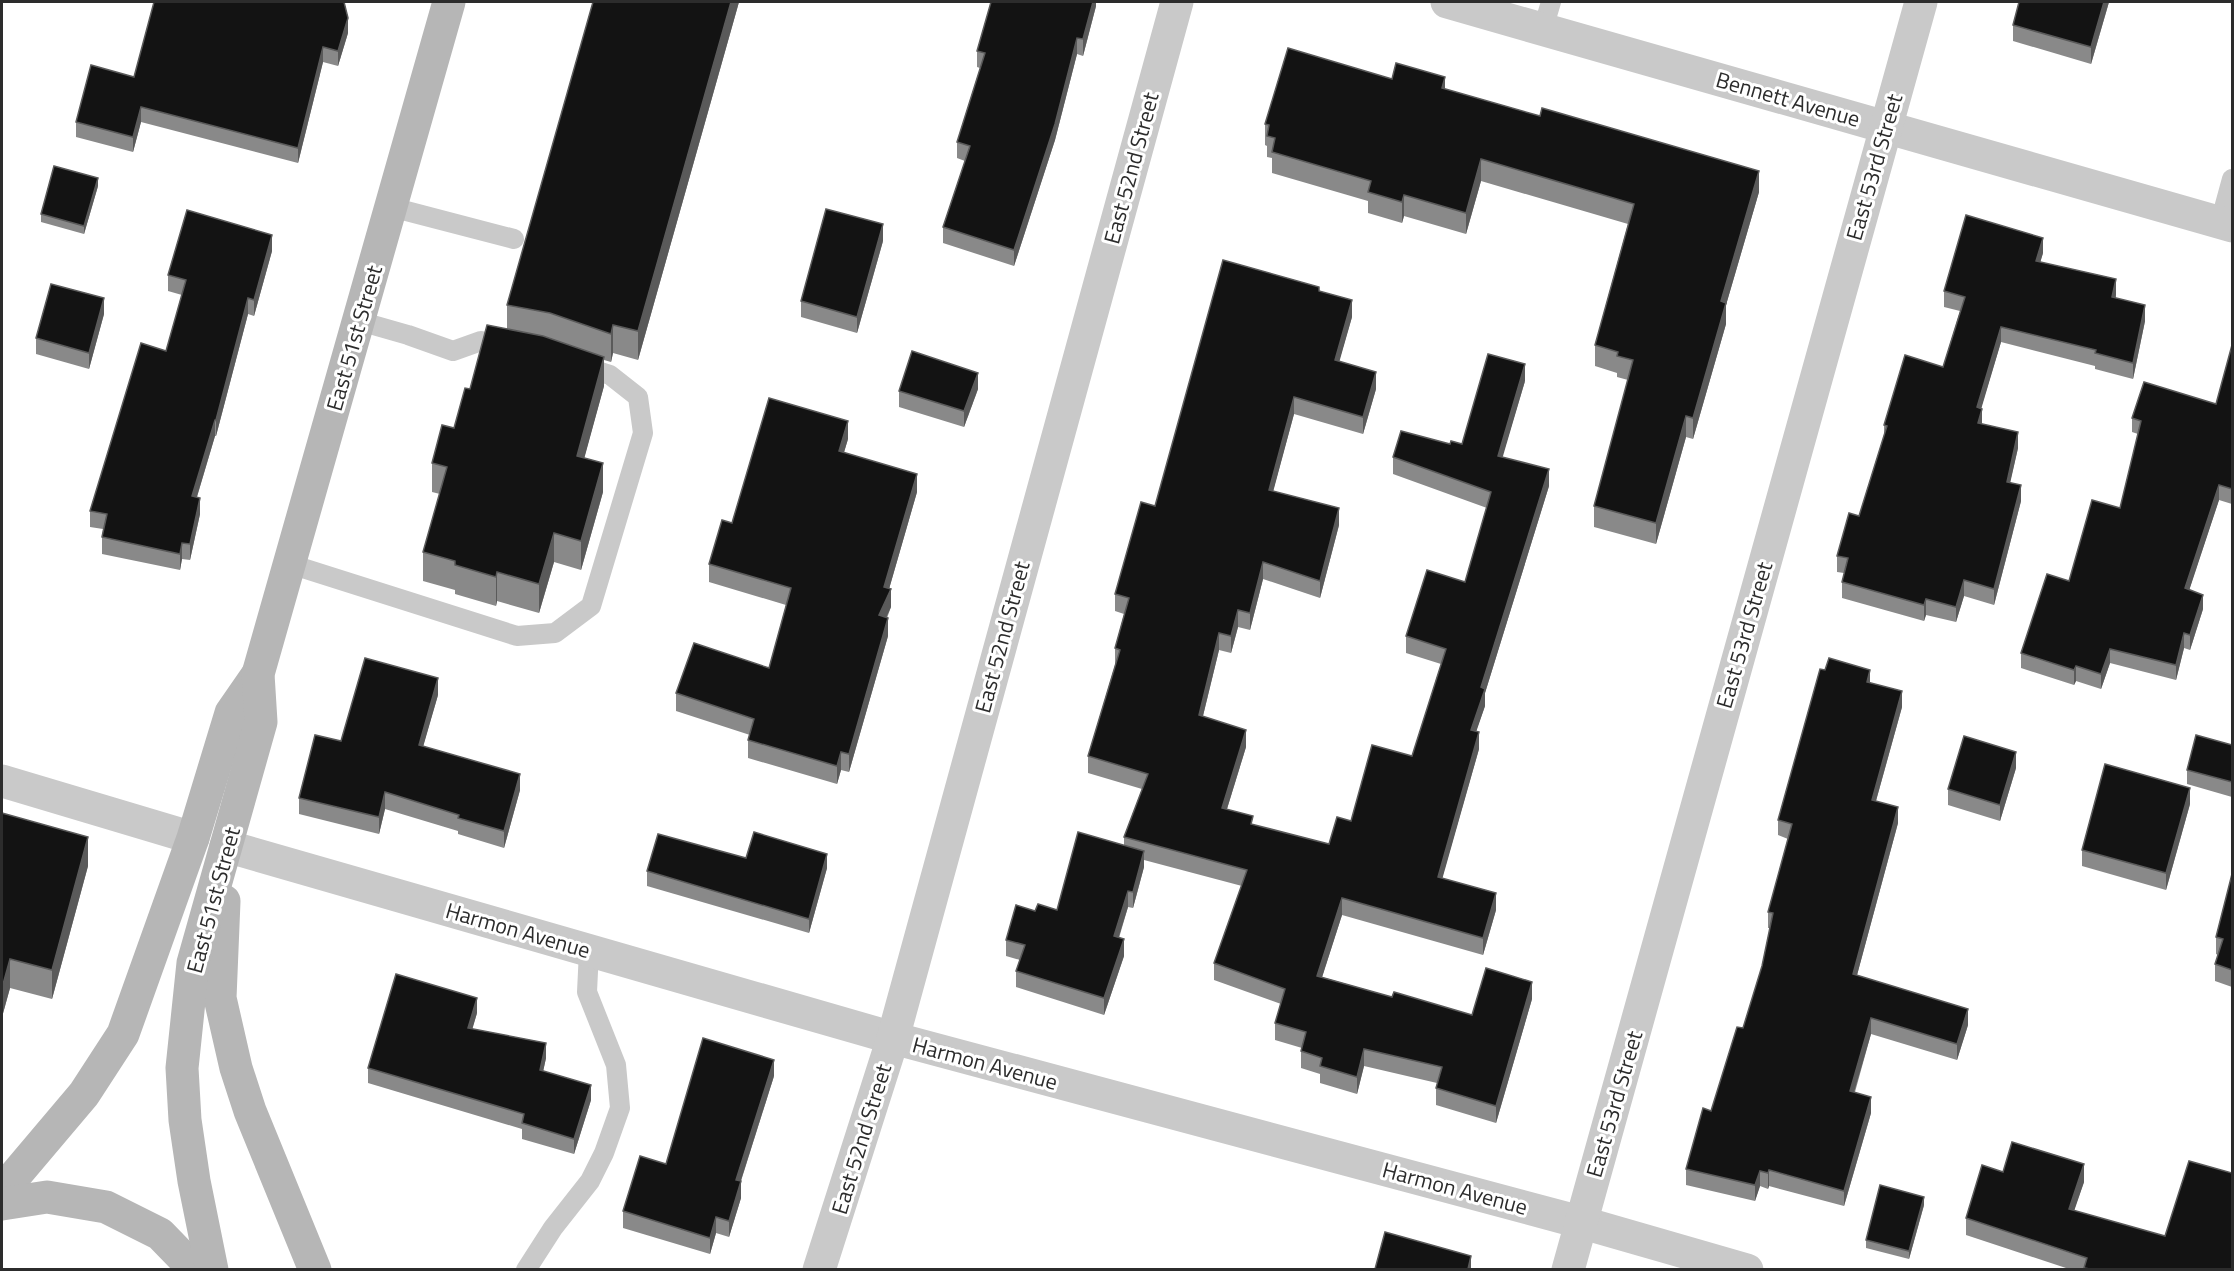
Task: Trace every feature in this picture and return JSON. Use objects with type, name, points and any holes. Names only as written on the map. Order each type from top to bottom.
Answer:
[{"type":"main road","name":"East 51st Street","points":[[2,1191],[84,1094],[123,1034],[193,838],[231,713],[258,674],[449,2]]},
{"type":"main road","name":"East 51st Street","points":[[212,1269],[191,1161],[185,1120],[182,1068],[193,963],[261,722],[258,674]]},
{"type":"main road","points":[[226,846],[220,998],[236,1068],[250,1111],[315,1269]]},
{"type":"main road","points":[[2,1204],[47,1197],[106,1207],[160,1234],[195,1269]]},
{"type":"street","name":"East 52nd Street","points":[[819,1269],[892,1038],[1177,2]]},
{"type":"street","name":"Bennett Avenue","points":[[1447,2],[1547,15],[1885,127],[2226,225]]},
{"type":"street","name":"East 53rd Street","points":[[1568,1269],[1921,2]]},
{"type":"street","points":[[2,781],[193,838]]},
{"type":"street","name":"Harmon Avenue","points":[[226,846],[892,1038],[1581,1222],[1747,1269]]},
{"type":"lane","points":[[2226,225],[2232,179]]},
{"type":"lane","points":[[391,207],[514,239]]},
{"type":"lane","points":[[359,321],[453,351],[481,341],[524,349]]},
{"type":"lane","points":[[290,564],[517,636],[555,633],[591,606],[644,433],[638,397],[610,375],[557,357]]},
{"type":"lane","points":[[526,1269],[590,1181],[604,1153],[620,1108],[616,1065],[587,992],[589,951]]},
{"type":"building","points":[[154,2],[344,2],[348,18],[338,51],[323,47],[298,148],[141,107],[133,137],[76,122],[91,65],[134,77]]},
{"type":"building","points":[[593,2],[731,2],[638,331],[613,325],[611,334],[550,313],[507,305]]},
{"type":"building","points":[[991,2],[1093,2],[1083,39],[1077,38],[1055,124],[1014,250],[943,227],[970,146],[957,142],[985,53],[977,51]]},
{"type":"building","points":[[2019,2],[2104,2],[2091,47],[2013,25]]},
{"type":"building","points":[[1288,48],[1392,79],[1396,63],[1445,77],[1442,88],[1540,116],[1542,108],[1759,171],[1721,301],[1726,303],[1693,418],[1686,416],[1656,523],[1594,506],[1633,360],[1617,356],[1618,352],[1595,345],[1634,204],[1481,159],[1466,213],[1404,195],[1402,202],[1368,192],[1371,181],[1272,152],[1275,138],[1267,136],[1269,125],[1265,124]]},
{"type":"building","points":[[54,166],[98,178],[84,226],[41,214]]},
{"type":"building","points":[[826,209],[883,224],[857,317],[801,301]]},
{"type":"building","points":[[187,210],[272,235],[254,300],[248,298],[216,420],[192,496],[200,498],[190,544],[182,543],[180,554],[102,537],[107,514],[90,511],[141,343],[166,351],[186,280],[168,275]]},
{"type":"building","points":[[1966,215],[2043,238],[2036,261],[2116,279],[2112,297],[2145,305],[2133,363],[2095,353],[2096,350],[2001,327],[1977,407],[1982,409],[1978,423],[2018,432],[2007,482],[2021,485],[1994,589],[1964,580],[1956,607],[1926,599],[1924,605],[1842,582],[1848,558],[1837,556],[1849,513],[1859,516],[1887,426],[1884,425],[1905,355],[1943,367],[1965,297],[1944,291]]},
{"type":"building","points":[[1223,260],[1319,287],[1319,291],[1352,300],[1335,360],[1376,372],[1363,417],[1294,397],[1269,490],[1339,508],[1320,581],[1263,562],[1250,613],[1238,610],[1231,636],[1219,633],[1199,715],[1246,730],[1222,808],[1253,816],[1251,824],[1329,844],[1337,817],[1351,821],[1372,745],[1412,756],[1446,649],[1406,636],[1427,570],[1465,582],[1491,492],[1393,457],[1401,431],[1450,444],[1451,441],[1462,444],[1488,354],[1525,364],[1498,456],[1549,469],[1481,687],[1485,689],[1471,730],[1479,732],[1438,877],[1496,893],[1483,938],[1342,898],[1317,976],[1392,997],[1394,992],[1472,1015],[1486,968],[1532,982],[1496,1106],[1436,1088],[1442,1067],[1364,1049],[1357,1077],[1320,1066],[1322,1058],[1301,1051],[1306,1032],[1275,1023],[1285,989],[1214,963],[1247,870],[1124,837],[1148,774],[1088,756],[1120,650],[1115,648],[1129,598],[1115,594],[1141,502],[1155,506]]},
{"type":"building","points":[[51,284],[104,298],[89,353],[36,338]]},
{"type":"building","points":[[487,325],[543,336],[604,357],[577,456],[603,463],[581,541],[554,533],[539,584],[497,572],[496,577],[455,565],[455,561],[423,552],[447,467],[432,463],[442,425],[454,428],[465,388],[470,389]]},
{"type":"building","points":[[2232,345],[2232,489],[2219,485],[2185,588],[2203,595],[2190,635],[2184,633],[2176,665],[2110,649],[2101,674],[2076,666],[2074,670],[2021,653],[2047,574],[2069,581],[2092,500],[2120,508],[2141,421],[2132,418],[2144,382],[2216,404]]},
{"type":"building","points":[[912,351],[978,373],[964,411],[899,391]]},
{"type":"building","points":[[769,398],[848,421],[839,451],[917,474],[884,587],[891,589],[879,615],[888,618],[849,754],[841,752],[837,766],[748,740],[754,719],[676,693],[694,643],[769,668],[791,588],[709,564],[722,520],[732,523]]},
{"type":"building","points":[[365,658],[438,678],[419,745],[520,774],[504,831],[458,818],[459,815],[385,792],[379,817],[299,798],[315,735],[341,741]]},
{"type":"building","points":[[1829,658],[1870,670],[1867,682],[1902,691],[1872,800],[1898,807],[1853,974],[1968,1009],[1957,1044],[1871,1018],[1850,1091],[1871,1097],[1844,1191],[1769,1170],[1768,1173],[1760,1171],[1755,1185],[1686,1169],[1703,1108],[1711,1111],[1737,1027],[1743,1028],[1762,966],[1773,913],[1768,912],[1792,824],[1778,820],[1820,669],[1825,670]]},
{"type":"building","points":[[2196,735],[2232,745],[2232,782],[2187,770]]},
{"type":"building","points":[[1964,736],[2016,752],[2000,805],[1948,789]]},
{"type":"building","points":[[2105,764],[2190,788],[2166,873],[2082,850]]},
{"type":"building","points":[[2,813],[88,837],[52,970],[10,959],[2,988]]},
{"type":"building","points":[[754,832],[827,854],[809,919],[647,871],[658,834],[746,858]]},
{"type":"building","points":[[1078,832],[1144,851],[1133,892],[1128,891],[1114,936],[1124,939],[1104,998],[1016,971],[1025,945],[1006,940],[1016,905],[1035,911],[1038,904],[1057,910]]},
{"type":"building","points":[[2232,874],[2232,970],[2215,964],[2223,939],[2216,937]]},
{"type":"building","points":[[396,974],[477,998],[468,1028],[546,1043],[540,1070],[591,1085],[574,1139],[522,1123],[524,1114],[368,1068]]},
{"type":"building","points":[[703,1038],[774,1060],[736,1180],[741,1181],[729,1221],[716,1217],[710,1238],[623,1211],[640,1156],[666,1164]]},
{"type":"building","points":[[2012,1142],[2084,1164],[2069,1209],[2165,1236],[2189,1161],[2232,1173],[2232,1269],[2084,1268],[2087,1258],[1966,1218],[1982,1165],[2003,1172]]},
{"type":"building","points":[[1880,1185],[1924,1197],[1909,1251],[1866,1240]]},
{"type":"building","points":[[1385,1232],[1471,1256],[1468,1269],[1375,1269]]}]
